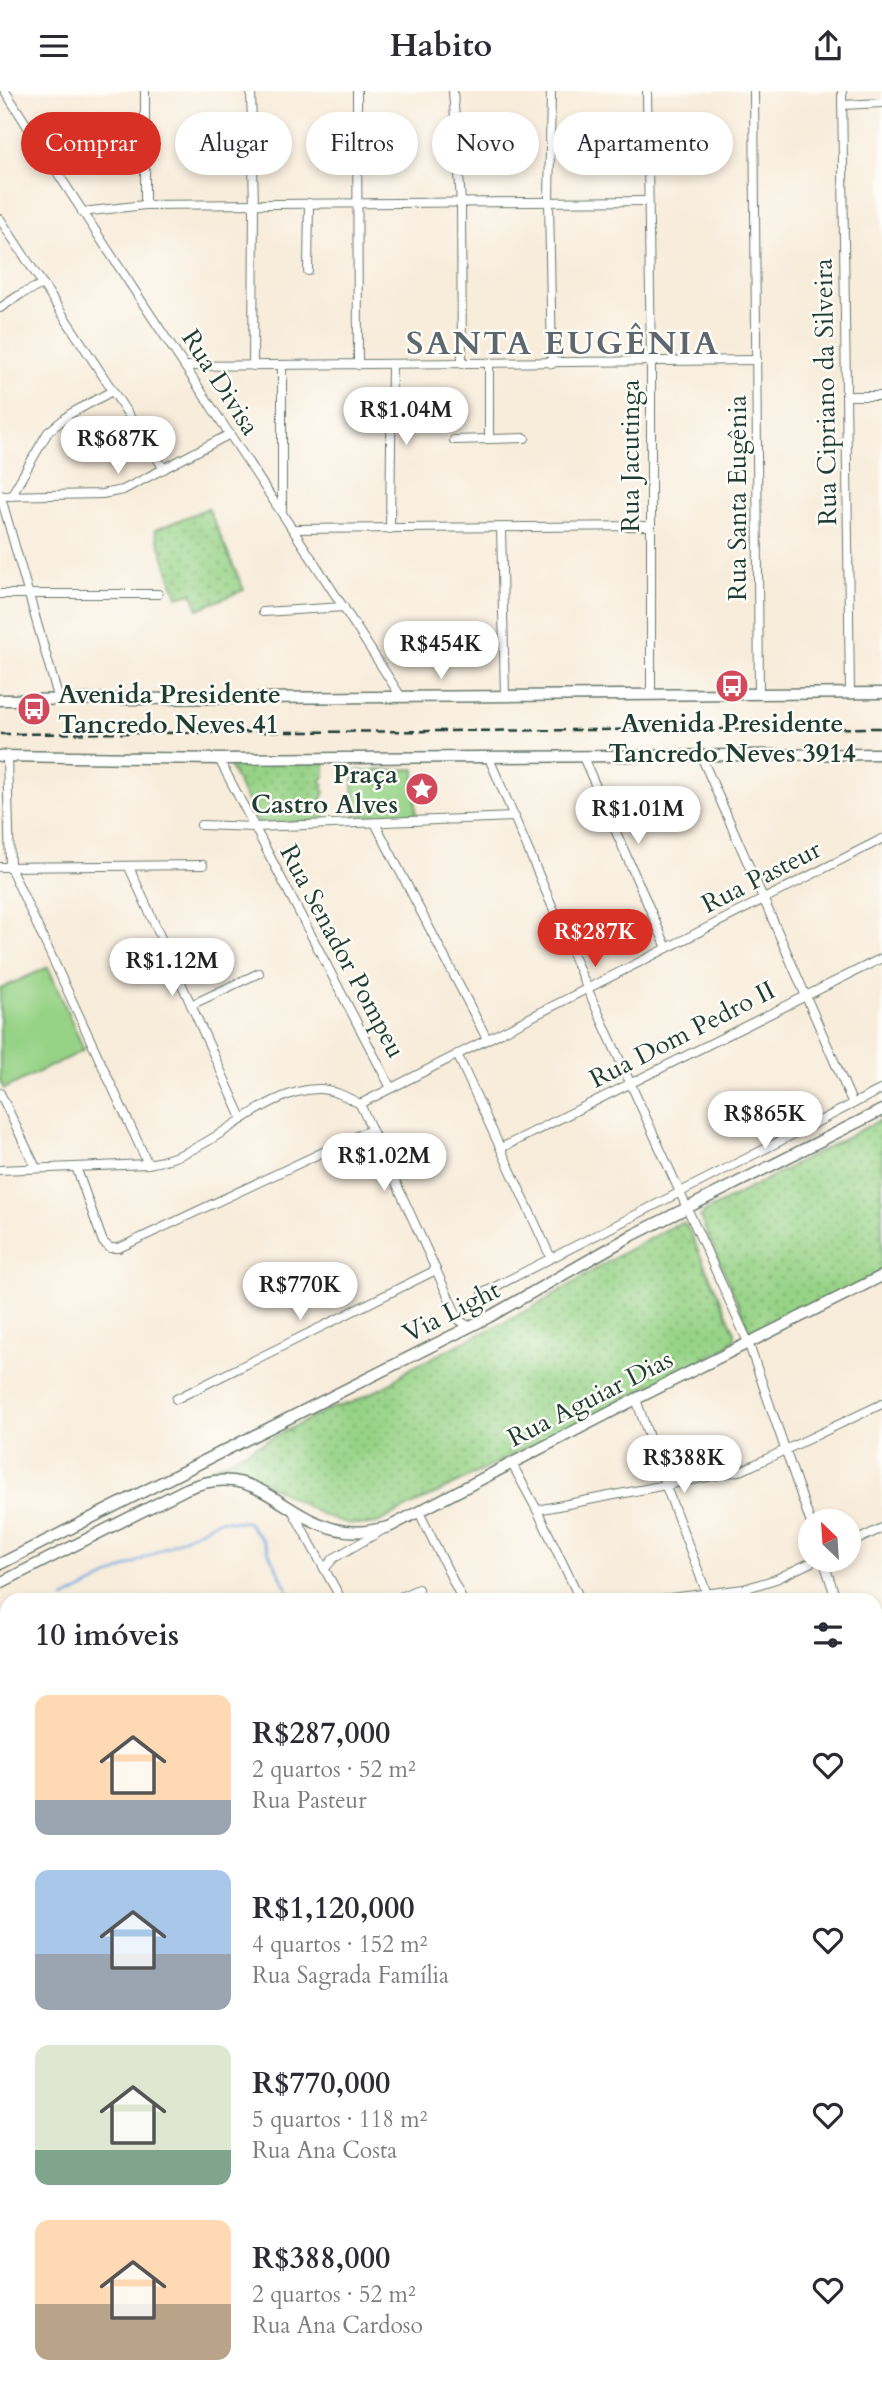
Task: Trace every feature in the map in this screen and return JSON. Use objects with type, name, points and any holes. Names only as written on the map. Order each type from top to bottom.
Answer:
[{"type":"street","name":"Rua Divisa","points":[[5,91],[401,697]]},
{"type":"street","points":[[145,91],[145,205]]},
{"type":"street","points":[[251,91],[254,204],[253,366]]},
{"type":"street","points":[[357,91],[358,365]]},
{"type":"street","points":[[453,91],[461,202],[462,364]]},
{"type":"street","points":[[551,91],[552,364]]},
{"type":"street","name":"Rua Jacutinga","points":[[647,91],[651,363],[651,695]]},
{"type":"street","name":"Rua Santa Eugênia","points":[[754,91],[759,694]]},
{"type":"street","name":"Rua Cipriano da Silveira","points":[[842,91],[850,694]]},
{"type":"street","points":[[842,105],[882,103]]},
{"type":"street","points":[[82,212],[145,205],[648,201]]},
{"type":"street","points":[[308,271],[309,203]]},
{"type":"street","points":[[0,219],[163,470]]},
{"type":"street","points":[[0,308],[41,285]]},
{"type":"street","points":[[185,366],[757,360]]},
{"type":"street","points":[[489,364],[489,439]]},
{"type":"street","points":[[390,529],[392,365]]},
{"type":"street","points":[[282,366],[282,513]]},
{"type":"street","points":[[3,495],[48,432],[70,414],[112,391]]},
{"type":"street","points":[[847,396],[882,396]]},
{"type":"street","points":[[3,495],[102,494],[123,490],[230,434]]},
{"type":"street","points":[[454,440],[525,438]]},
{"type":"street","points":[[3,495],[59,700]]},
{"type":"street","points":[[293,529],[652,526]]},
{"type":"street","points":[[501,528],[505,696]]},
{"type":"street","points":[[0,594],[158,594]]},
{"type":"street","points":[[264,612],[344,607]]},
{"type":"street","points":[[0,700],[882,693]]},
{"type":"street","points":[[148,1164],[10,867],[4,756],[219,759],[882,754]]},
{"type":"street","points":[[701,755],[853,1104]]},
{"type":"street","points":[[583,757],[667,948]]},
{"type":"street","points":[[489,758],[587,988],[748,1342],[806,1509]]},
{"type":"street","name":"Rua Senador Pompeu","points":[[219,759],[391,1088]]},
{"type":"street","points":[[201,825],[254,827],[515,817]]},
{"type":"street","points":[[375,823],[487,1039]]},
{"type":"street","name":"Rua Pasteur","points":[[360,1104],[882,839]]},
{"type":"street","points":[[0,867],[203,865]]},
{"type":"street","points":[[129,867],[242,1118]]},
{"type":"street","name":"Rua Dom Pedro II","points":[[501,1148],[882,958]]},
{"type":"street","points":[[191,1005],[259,973]]},
{"type":"street","points":[[457,1054],[551,1258]]},
{"type":"street","points":[[0,1170],[166,1161],[214,1138],[242,1118],[291,1095],[319,1089],[344,1095],[360,1104],[459,1320],[470,1327]]},
{"type":"street","points":[[482,1293],[882,1089]]},
{"type":"street","points":[[0,1093],[36,1168]]},
{"type":"street","name":"Via Light","points":[[0,1565],[470,1327],[524,1299],[631,1236],[882,1110]]},
{"type":"street","points":[[76,1167],[103,1242],[110,1248],[119,1248],[370,1129]]},
{"type":"street","points":[[176,1399],[436,1270]]},
{"type":"street","name":"Rua Aguiar Dias","points":[[325,1568],[334,1558],[389,1527],[882,1276]]},
{"type":"street","points":[[636,1399],[706,1593]]},
{"type":"street","points":[[537,1510],[743,1470],[882,1404]]},
{"type":"street","points":[[512,1464],[577,1593]]},
{"type":"street","points":[[0,1583],[205,1481],[226,1479],[241,1482],[335,1529],[359,1531],[389,1527]]},
{"type":"street","points":[[288,1505],[302,1525],[338,1593]]},
{"type":"street","points":[[419,1512],[459,1593]]},
{"type":"street","points":[[861,1538],[882,1528]]},
{"type":"street","points":[[726,1593],[776,1579],[798,1569]]},
{"type":"street","points":[[826,1572],[834,1593]]},
{"type":"street","points":[[409,1593],[418,1589]]},
{"type":"green space","points":[[208,508],[244,590],[198,609],[192,593],[177,597],[155,530]]},
{"type":"green space","points":[[233,763],[325,763],[325,776],[320,781],[324,785],[324,802],[319,807],[324,807],[326,821],[258,823],[230,767]]},
{"type":"green space","points":[[415,769],[416,814],[354,816],[353,771]]},
{"type":"green space","points":[[48,967],[84,1050],[4,1089],[0,1081],[0,989]]},
{"type":"green space","points":[[882,1119],[882,1272],[753,1335],[700,1217],[706,1211]]},
{"type":"green space","points":[[683,1223],[688,1228],[735,1332],[735,1339],[724,1349],[377,1523],[355,1524],[335,1520],[261,1481],[242,1474],[221,1472],[199,1475],[329,1409],[351,1403],[386,1386],[411,1368],[530,1309],[624,1252]]},
{"type":"waterway","points":[[76,1593],[219,1520],[247,1522],[263,1541],[289,1593]]},
{"type":"railway","points":[[0,734],[882,728]]},
{"type":"place","name":"Avenida Presidente Tancredo Neves 3914","points":[[732,686]]},
{"type":"place","name":"Avenida Presidente Tancredo Neves 41","points":[[34,709]]},
{"type":"place","name":"Praça Castro Alves","points":[[422,789]]},
{"type":"district","name":"SANTA EUGÊNIA","points":[[563,342]]}]
